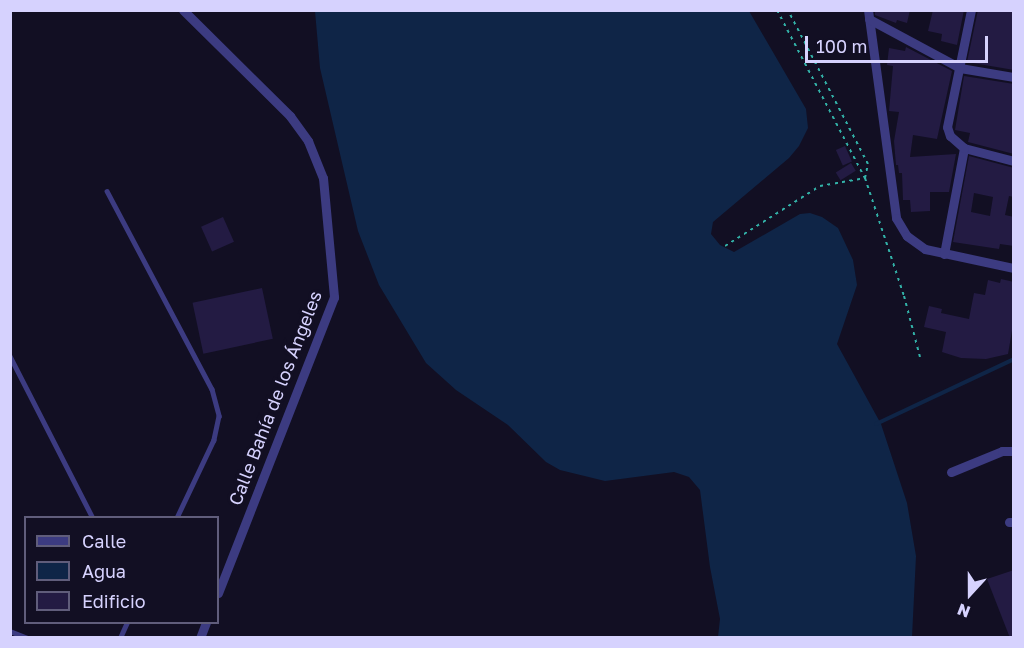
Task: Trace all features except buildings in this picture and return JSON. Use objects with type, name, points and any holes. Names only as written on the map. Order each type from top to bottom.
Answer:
[{"type":"street","name":"Calle Bahía de los Ángeles","points":[[183,10],[290,116],[308,141],[324,178],[334,297],[219,590]]},
{"type":"street","points":[[971,10],[947,128],[950,136],[964,148],[1014,161]]},
{"type":"street","points":[[868,15],[960,68],[1014,77]]},
{"type":"street","points":[[868,15],[896,218],[907,236],[925,249],[944,255],[1014,268]]},
{"type":"street","points":[[944,255],[964,148]]},
{"type":"street","points":[[951,472],[1002,451],[1014,452]]},
{"type":"lane","points":[[107,191],[212,389],[219,416],[214,440],[178,516]]},
{"type":"lane","points":[[10,356],[92,516]]},
{"type":"lane","points":[[120,638],[127,624]]},
{"type":"lane","points":[[10,631],[27,638]]},
{"type":"path","points":[[777,10],[865,178],[904,296],[920,357]]},
{"type":"path","points":[[788,10],[868,164],[865,178]]},
{"type":"path","points":[[725,246],[820,186],[865,178]]},
{"type":"water","points":[[315,11],[749,11],[806,109],[808,128],[799,146],[789,158],[713,222],[711,234],[720,245],[734,252],[800,214],[810,213],[822,217],[838,228],[853,260],[857,285],[837,344],[881,424],[907,503],[916,556],[912,637],[718,637],[720,619],[710,567],[700,490],[689,477],[674,472],[605,481],[560,470],[546,462],[508,425],[456,390],[426,363],[379,285],[358,231],[320,68]]},
{"type":"waterway","points":[[876,424],[1014,359]]}]
